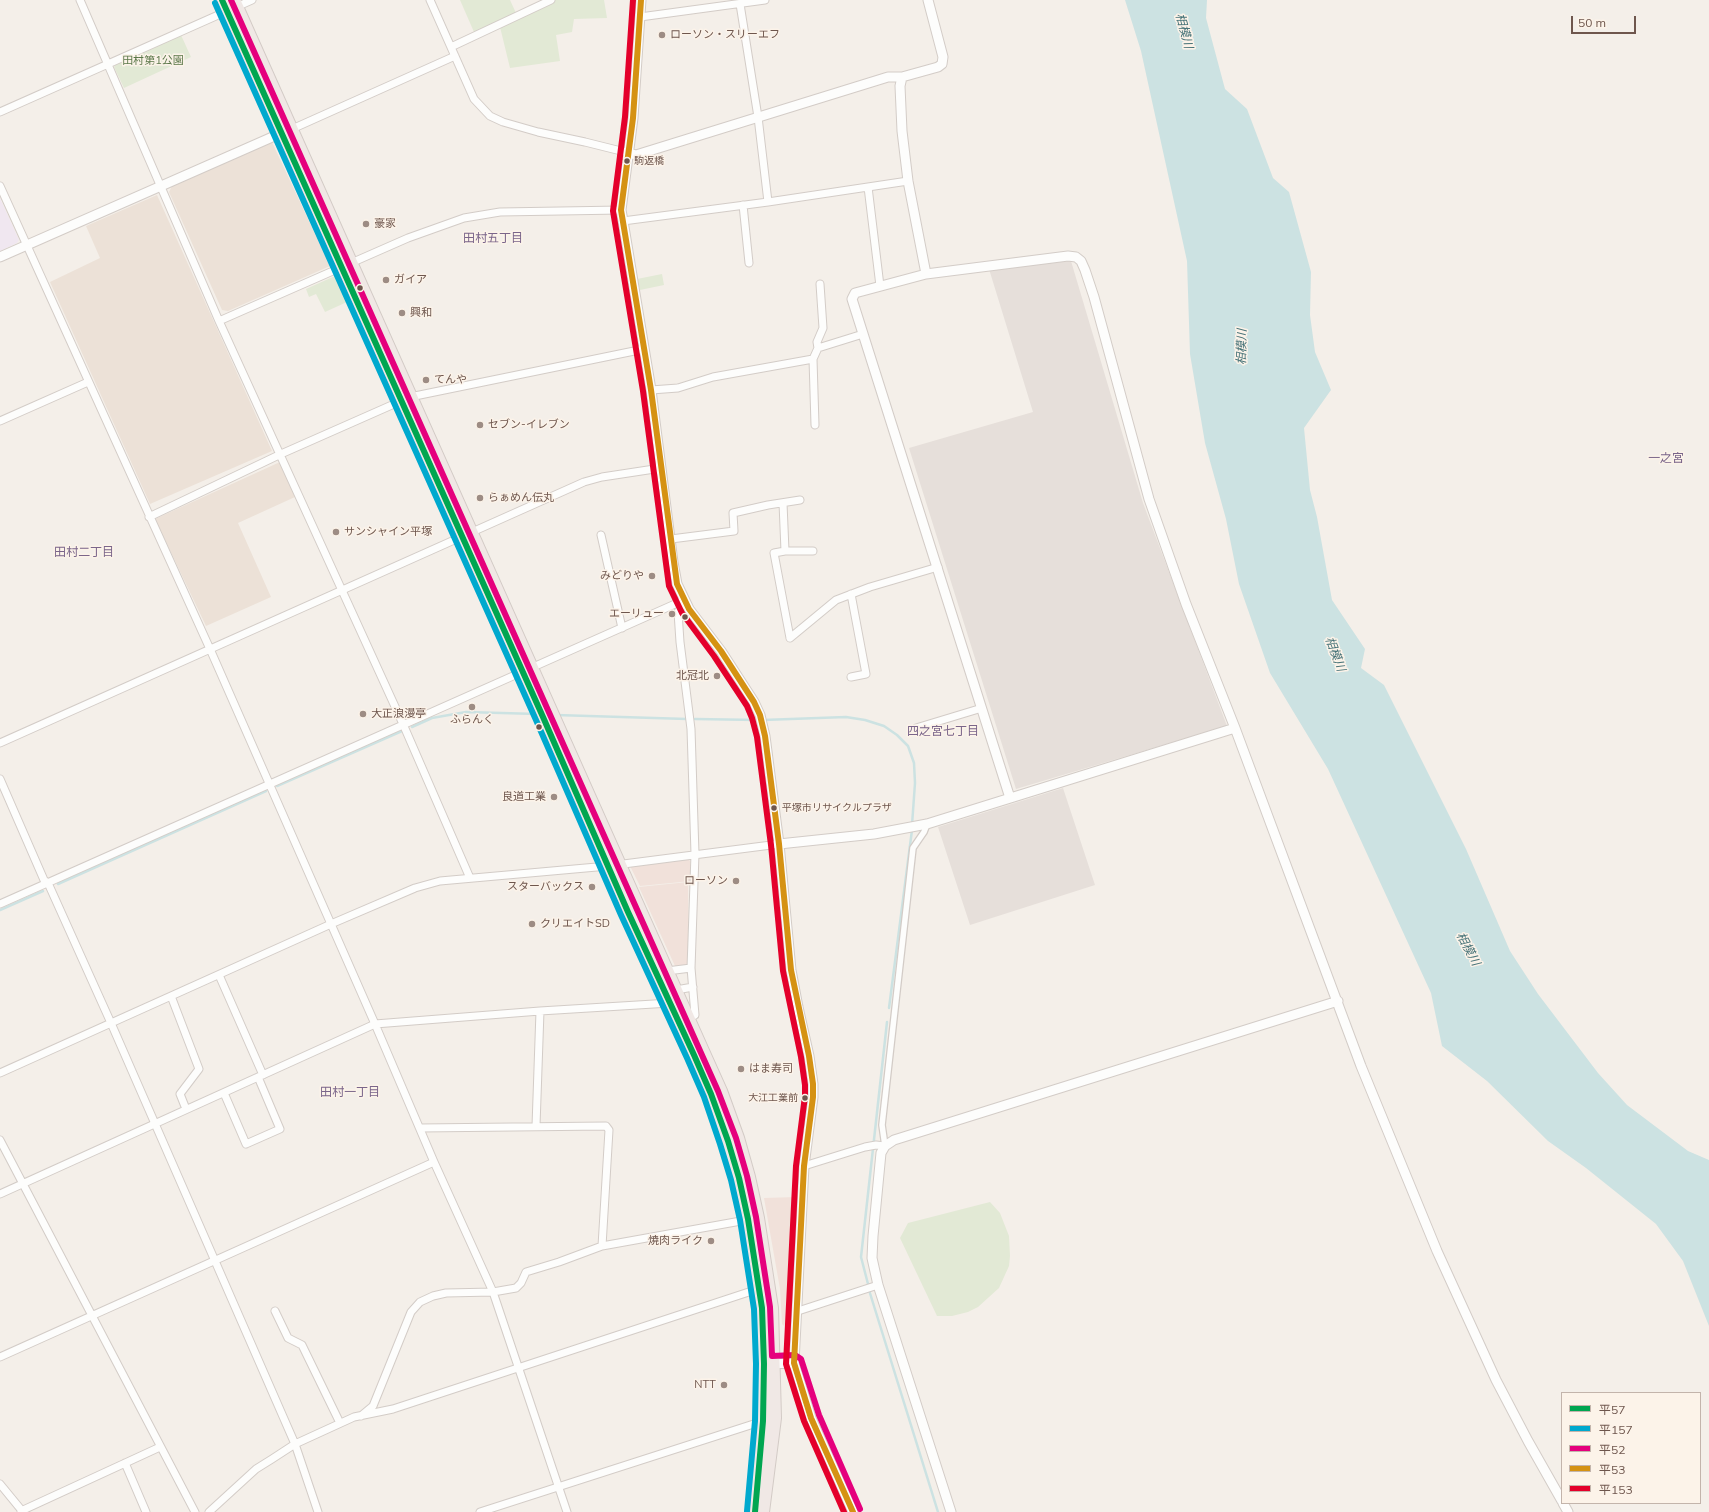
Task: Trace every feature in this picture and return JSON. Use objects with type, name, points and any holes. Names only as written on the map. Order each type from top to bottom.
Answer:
[{"type":"highway","points":[[222,0],[233,6],[286,131],[614,865],[670,1004],[711,1094],[753,1219]]},
{"type":"highway","points":[[614,865],[676,990],[721,1091],[738,1138],[749,1177],[753,1219],[764,1287],[772,1308],[769,1364],[754,1512]]},
{"type":"highway","points":[[763,1512],[775,1418],[769,1364]]},
{"type":"street","points":[[80,0],[219,321],[404,724],[470,878]]},
{"type":"street","points":[[0,112],[109,64],[233,6],[252,0]]},
{"type":"street","points":[[430,0],[474,99],[490,116],[503,122],[531,130],[629,154],[636,154],[888,76],[902,77],[938,67],[942,64],[943,57],[928,0]]},
{"type":"street","points":[[451,48],[551,0]]},
{"type":"street","points":[[641,0],[634,115],[621,210],[622,221],[651,390],[675,572],[684,600],[740,678],[760,714],[763,725],[779,844],[791,970],[812,1072],[813,1096],[804,1166],[798,1311],[794,1363],[811,1418],[852,1512]]},
{"type":"street","points":[[640,17],[765,0]]},
{"type":"street","points":[[739,3],[758,117],[768,202]]},
{"type":"street","points":[[0,257],[455,56]]},
{"type":"street","points":[[902,77],[900,86],[902,131],[908,181],[926,274]]},
{"type":"street","points":[[622,221],[768,202],[908,181]]},
{"type":"street","points":[[0,186],[210,649],[434,1162],[493,1292],[567,1512]]},
{"type":"street","points":[[868,187],[880,286]]},
{"type":"street","points":[[743,205],[749,263]]},
{"type":"street","points":[[219,321],[408,238],[464,218],[500,212],[621,210]]},
{"type":"street","points":[[1010,798],[852,299],[855,293],[926,274],[1076,256],[1081,261],[1094,297],[1149,499],[1186,604],[1235,728],[1361,1066],[1437,1251],[1496,1380],[1561,1500]]},
{"type":"street","points":[[815,425],[813,359],[818,348],[817,342],[823,328],[820,284]]},
{"type":"street","points":[[818,348],[863,334]]},
{"type":"street","points":[[149,517],[281,454],[406,399],[644,349]]},
{"type":"street","points":[[651,390],[678,388],[713,377],[813,359]]},
{"type":"street","points":[[0,421],[88,382]]},
{"type":"street","points":[[0,743],[584,482],[602,477],[662,468]]},
{"type":"street","points":[[671,539],[734,531],[733,513],[800,500]]},
{"type":"street","points":[[783,503],[785,551]]},
{"type":"street","points":[[601,535],[622,628]]},
{"type":"street","points":[[813,550],[774,553],[790,638],[836,600],[850,594],[938,567]]},
{"type":"street","points":[[850,594],[866,674],[851,677]]},
{"type":"street","points":[[0,904],[269,786],[404,724],[684,600]]},
{"type":"street","points":[[684,600],[678,612],[680,642],[691,728],[695,854],[691,968],[696,1015],[689,1018]]},
{"type":"street","points":[[916,728],[982,708]]},
{"type":"street","points":[[0,1073],[331,924],[415,888],[440,881],[614,865],[695,854],[874,834],[903,829],[923,825],[1235,728]]},
{"type":"street","points":[[0,779],[44,880],[48,883],[111,1023],[295,1444],[318,1512]]},
{"type":"street","points":[[923,825],[924,832],[913,848],[882,1125],[880,1145],[881,1153],[872,1236],[872,1258],[878,1285],[951,1512]]},
{"type":"street","points":[[667,971],[691,968]]},
{"type":"street","points":[[219,975],[261,1076],[280,1129],[246,1144],[224,1092]]},
{"type":"street","points":[[676,990],[693,987]]},
{"type":"street","points":[[171,996],[200,1069],[180,1094],[186,1109]]},
{"type":"street","points":[[804,1166],[865,1147],[880,1145],[1338,1001]]},
{"type":"street","points":[[0,1194],[375,1024],[540,1011],[670,1004]]},
{"type":"street","points":[[536,1126],[540,1011]]},
{"type":"street","points":[[420,1128],[606,1126],[609,1130],[602,1246]]},
{"type":"street","points":[[0,1140],[195,1512]]},
{"type":"street","points":[[0,1357],[434,1162]]},
{"type":"street","points":[[361,1416],[373,1406],[411,1312],[420,1302],[433,1296],[446,1293],[493,1292],[516,1288],[521,1283],[526,1272],[559,1262],[602,1246],[753,1219]]},
{"type":"street","points":[[798,1311],[878,1285]]},
{"type":"street","points":[[209,1512],[256,1470],[295,1444],[354,1417],[393,1409],[764,1287]]},
{"type":"street","points":[[275,1311],[288,1338],[302,1345],[340,1423]]},
{"type":"street","points":[[769,1364],[794,1363]]},
{"type":"street","points":[[480,1512],[763,1421]]},
{"type":"street","points":[[0,1484],[22,1511],[160,1447]]},
{"type":"street","points":[[125,1463],[146,1512]]},
{"type":"shaded area","points":[[272,142],[330,266],[228,311],[222,310],[169,192],[172,186]]},
{"type":"shaded area","points":[[157,195],[272,451],[150,504],[50,282],[100,258],[86,226]]},
{"type":"shaded area","points":[[0,198],[19,240],[17,243],[0,251]]},
{"type":"shaded area","points":[[1071,261],[1143,503],[1227,726],[1016,789],[909,448],[1033,412],[989,269]]},
{"type":"shaded area","points":[[280,462],[295,497],[238,523],[271,597],[206,626],[155,519]]},
{"type":"shaded area","points":[[1063,788],[1095,885],[970,925],[938,827]]},
{"type":"shaded area","points":[[688,859],[690,861],[691,881],[640,886],[630,866]]},
{"type":"shaded area","points":[[688,882],[689,965],[675,966],[639,887]]},
{"type":"shaded area","points":[[796,1197],[786,1322],[784,1326],[782,1324],[780,1289],[764,1198]]},
{"type":"green space","points":[[460,0],[510,0],[516,13],[474,32]]},
{"type":"green space","points":[[555,0],[604,0],[607,18],[574,19],[572,32],[556,35],[560,61],[510,68],[500,27]]},
{"type":"green space","name":"田村第1公園","points":[[181,35],[191,57],[124,88],[114,67],[115,65]]},
{"type":"green space","points":[[662,274],[664,285],[640,290],[637,279]]},
{"type":"green space","points":[[335,276],[347,302],[325,312],[316,294],[309,297],[306,289]]},
{"type":"green space","points":[[990,1202],[1000,1213],[1009,1236],[1009,1266],[999,1288],[978,1307],[968,1312],[952,1316],[937,1316],[900,1238],[908,1223]]},
{"type":"water","name":"相模川","points":[[1125,0],[1207,0],[1206,18],[1225,89],[1247,109],[1273,178],[1289,192],[1311,272],[1310,315],[1315,352],[1331,390],[1304,428],[1310,490],[1317,517],[1332,600],[1365,649],[1361,668],[1384,685],[1466,849],[1510,951],[1538,994],[1598,1073],[1627,1105],[1688,1151],[1709,1160],[1709,1326],[1683,1261],[1656,1224],[1586,1168],[1548,1141],[1487,1081],[1442,1046],[1431,993],[1328,769],[1270,673],[1239,584],[1226,519],[1205,443],[1190,354],[1187,261],[1141,51]]},
{"type":"waterway","points":[[412,727],[432,718],[466,712],[537,714]]},
{"type":"waterway","points":[[556,715],[687,719]]},
{"type":"waterway","points":[[763,720],[846,717],[865,720],[884,726],[897,735],[908,746],[914,763],[915,783],[912,825]]},
{"type":"waterway","points":[[695,719],[758,720]]},
{"type":"waterway","points":[[277,786],[402,731]]},
{"type":"waterway","points":[[58,884],[266,791]]},
{"type":"waterway","points":[[889,1008],[912,830]]},
{"type":"waterway","points":[[0,910],[43,891]]},
{"type":"waterway","points":[[868,1284],[861,1257],[887,1022]]},
{"type":"waterway","points":[[869,1290],[938,1512]]},
{"type":"transit line","name":"平57","points":[[222,0],[543,717],[628,912],[694,1055],[711,1094],[728,1141],[739,1178],[748,1219],[762,1308],[764,1364],[763,1421],[755,1512]]},
{"type":"transit line","name":"平52","points":[[231,0],[718,1091],[736,1138],[747,1176],[756,1217],[770,1307],[772,1356],[795,1355],[801,1359],[819,1415],[860,1509]]},
{"type":"transit line","name":"平153","points":[[633,0],[625,117],[613,211],[643,391],[669,586],[682,613],[714,656],[747,706],[757,737],[771,845],[783,971],[801,1057],[805,1085],[805,1096],[796,1166],[786,1364],[804,1421],[844,1512]]},
{"type":"transit line","name":"平53","points":[[641,0],[633,118],[621,210],[651,390],[677,584],[689,609],[721,651],[754,702],[760,715],[765,736],[779,844],[791,970],[809,1056],[813,1084],[813,1097],[804,1166],[794,1363],[811,1418],[853,1512]]},
{"type":"transit line","name":"平157","points":[[215,3],[536,720],[621,915],[704,1097],[731,1180],[740,1220],[754,1309],[756,1364],[755,1421],[747,1511]]},
{"type":"place","name":"ローソン・スリーエフ","points":[[662,35]]},
{"type":"place","name":"駒返橋","points":[[627,161]]},
{"type":"place","name":"豪家","points":[[366,224]]},
{"type":"place","name":"ガイア","points":[[386,280]]},
{"type":"place","name":"興和","points":[[402,313]]},
{"type":"place","name":"てんや","points":[[426,380]]},
{"type":"place","name":"セブン-イレブン","points":[[480,425]]},
{"type":"place","name":"らぁめん伝丸","points":[[480,498]]},
{"type":"place","name":"サンシャイン平塚","points":[[336,532]]},
{"type":"place","name":"みどりや","points":[[652,576]]},
{"type":"place","name":"エーリュー","points":[[672,614]]},
{"type":"place","name":"北冠北","points":[[717,676]]},
{"type":"place","name":"ふらんく","points":[[472,707]]},
{"type":"place","name":"大正浪漫亭","points":[[363,714]]},
{"type":"place","name":"良道工業","points":[[554,797]]},
{"type":"place","name":"平塚市リサイクルプラザ","points":[[774,808]]},
{"type":"place","name":"ローソン","points":[[736,881]]},
{"type":"place","name":"スターバックス","points":[[592,887]]},
{"type":"place","name":"クリエイトSD","points":[[532,924]]},
{"type":"place","name":"はま寿司","points":[[741,1069]]},
{"type":"place","name":"大江工業前","points":[[805,1098]]},
{"type":"place","name":"焼肉ライク","points":[[711,1241]]},
{"type":"place","name":"NTT","points":[[724,1385]]},
{"type":"district","name":"田村五丁目","points":[[493,238]]},
{"type":"district","name":"一之宮","points":[[1666,458]]},
{"type":"district","name":"田村二丁目","points":[[84,552]]},
{"type":"district","name":"四之宮七丁目","points":[[943,731]]},
{"type":"district","name":"田村一丁目","points":[[350,1092]]}]
